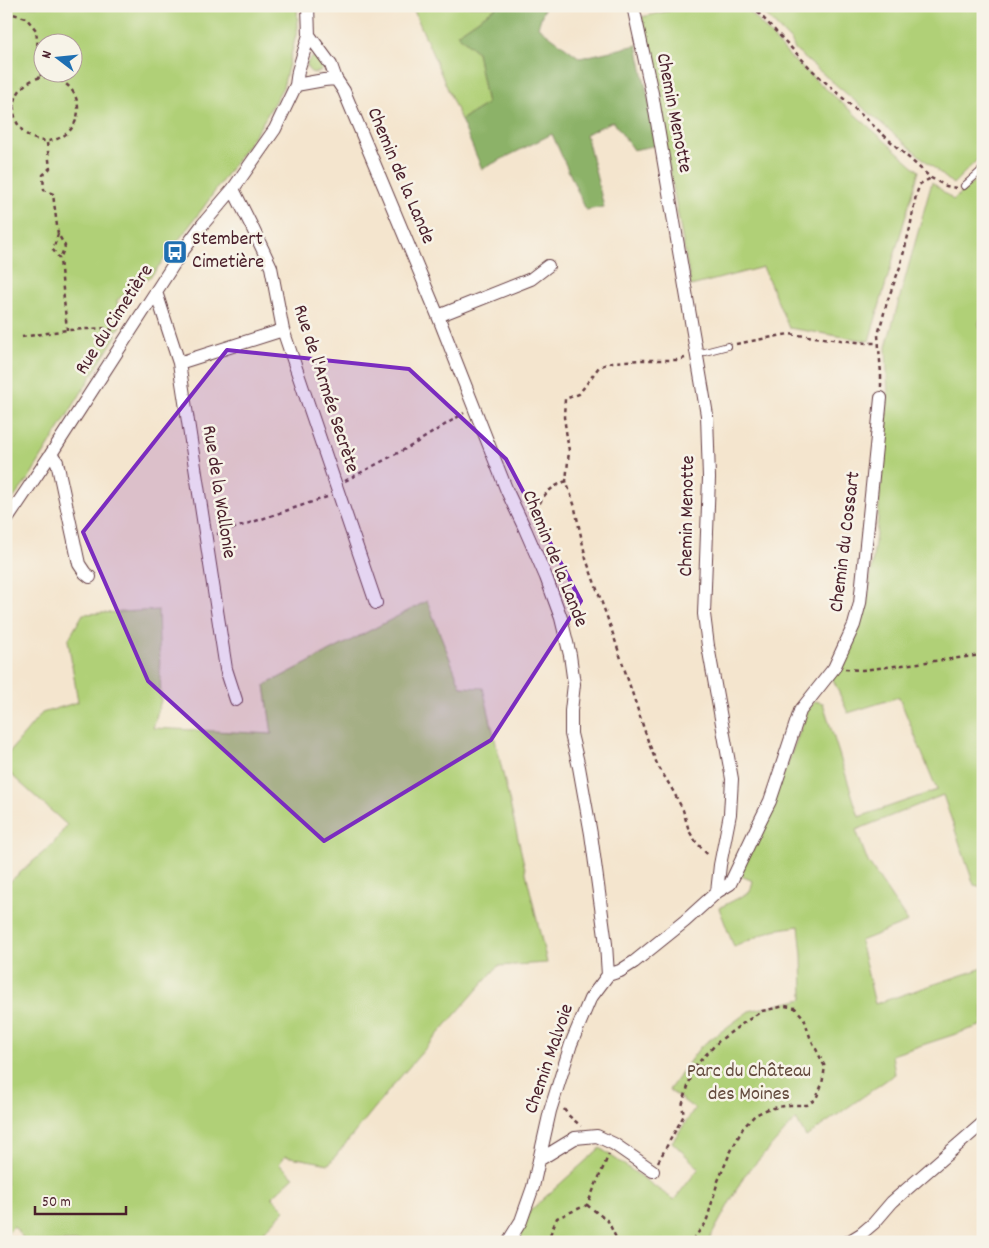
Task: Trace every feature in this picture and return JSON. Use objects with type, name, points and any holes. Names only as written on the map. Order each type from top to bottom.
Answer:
[{"type":"street","points":[[308,6],[309,35]]},
{"type":"street","name":"Chemin Menotte","points":[[633,6],[652,93],[707,415],[709,478],[704,614],[732,779],[730,814],[716,892]]},
{"type":"street","name":"Chemin de la Lande","points":[[309,35],[331,64],[336,79],[344,92],[438,316],[507,491],[546,577],[561,618],[570,655],[574,684],[570,712],[571,734],[591,834],[606,944],[608,975]]},
{"type":"street","name":"Rue du Cimetière","points":[[6,521],[52,454],[185,248],[233,189],[275,130],[296,85],[309,35]]},
{"type":"street","points":[[296,85],[336,79]]},
{"type":"street","name":"Rue de l'Armée Secrète","points":[[233,189],[271,267],[283,330],[376,603]]},
{"type":"street","points":[[438,316],[531,279],[548,266]]},
{"type":"street","name":"Rue de la Wallonie","points":[[156,292],[179,363],[226,669],[236,700]]},
{"type":"street","points":[[179,363],[283,330]]},
{"type":"street","name":"Chemin du Cossart","points":[[716,892],[730,884],[770,801],[800,711],[834,668],[854,625],[860,603],[881,398]]},
{"type":"street","points":[[52,454],[56,462],[80,564],[85,573],[90,577]]},
{"type":"street","points":[[608,975],[620,971],[634,962],[685,921],[716,892]]},
{"type":"street","name":"Chemin Malvoie","points":[[508,1242],[521,1221],[533,1187],[550,1111],[571,1044],[590,999],[608,975]]},
{"type":"street","points":[[848,1242],[874,1223],[892,1202],[983,1122]]},
{"type":"street","points":[[538,1160],[575,1138],[597,1136],[614,1144],[653,1171]]},
{"type":"lane","points":[[964,186],[983,169]]},
{"type":"lane","points":[[698,354],[728,346]]},
{"type":"path","points":[[752,6],[812,70],[931,178],[946,186],[957,189],[964,186]]},
{"type":"path","points":[[6,13],[10,12],[26,18],[36,32]]},
{"type":"path","points":[[32,80],[23,84],[13,102],[15,121],[28,137],[47,142],[67,135],[78,117],[76,95],[64,82]]},
{"type":"path","points":[[47,142],[50,168],[43,175],[44,190],[53,194],[58,234],[65,246],[60,259],[67,330]]},
{"type":"path","points":[[881,398],[878,335],[887,302],[903,257],[916,195],[920,184],[931,178]]},
{"type":"path","points":[[58,234],[52,250],[60,259]]},
{"type":"path","points":[[22,337],[67,330],[108,328],[126,337]]},
{"type":"path","points":[[728,346],[789,334],[866,344],[878,343]]},
{"type":"path","points":[[698,354],[677,360],[612,362],[600,367],[579,394],[565,399],[564,417],[569,451],[566,481],[574,504],[586,559],[612,628],[657,764],[683,810],[689,831],[696,842],[720,865]]},
{"type":"path","points":[[206,538],[337,489],[474,407]]},
{"type":"path","points":[[525,529],[545,495],[552,487],[566,481]]},
{"type":"path","points":[[834,668],[862,670],[983,655]]},
{"type":"path","points":[[653,1171],[684,1115],[682,1106],[694,1067],[719,1042],[762,1011],[785,1006],[795,1008],[804,1018],[810,1037],[825,1067],[822,1084],[816,1099],[807,1105],[790,1105],[768,1109],[755,1114],[743,1128],[730,1153],[718,1182],[706,1223],[693,1239],[686,1242]]},
{"type":"path","points":[[555,1096],[568,1115],[597,1136]]},
{"type":"path","points":[[547,1242],[557,1218],[587,1205],[614,1144]]},
{"type":"path","points":[[587,1205],[608,1221],[618,1242]]},
{"type":"highlighted area","points":[[227,350],[409,369],[506,459],[581,601],[491,740],[324,841],[148,681],[83,532]]},
{"type":"green space","points":[[6,6],[297,6],[298,27],[283,87],[260,127],[203,208],[152,275],[117,300],[120,328],[115,331],[116,336],[27,481],[6,508]]},
{"type":"green space","points":[[412,6],[498,6],[457,34],[477,52],[487,104],[461,120]]},
{"type":"green space","points":[[498,6],[545,6],[538,27],[580,58],[637,45],[658,145],[633,150],[613,121],[586,134],[604,207],[586,210],[552,134],[482,169],[461,120],[487,104],[477,52],[457,34]]},
{"type":"green space","points":[[690,6],[745,6],[792,59],[919,171],[869,341],[789,328],[763,267],[691,286],[642,17]]},
{"type":"green space","points":[[757,6],[983,6],[982,155],[953,184],[795,50],[792,42]]},
{"type":"green space","points":[[315,57],[323,65],[315,73],[307,65]]},
{"type":"green space","name":"Parc du Château des Moines","points":[[983,174],[983,312],[979,323],[983,346],[983,887],[974,885],[943,795],[856,830],[868,862],[908,922],[860,941],[875,1004],[983,968],[983,1025],[892,1055],[895,1074],[806,1137],[796,1119],[744,1176],[708,1242],[512,1242],[531,1210],[600,1148],[674,1200],[699,1168],[672,1142],[695,1109],[669,1090],[700,1047],[749,1011],[803,999],[799,926],[773,930],[734,947],[719,908],[750,892],[753,881],[739,875],[771,807],[808,710],[815,701],[823,703],[859,817],[937,790],[899,697],[848,713],[832,677],[852,644],[868,597],[878,519],[888,397],[886,347],[932,182],[953,200]]},
{"type":"green space","points":[[427,601],[461,687],[483,688],[547,963],[498,966],[395,1083],[329,1164],[285,1156],[279,1164],[294,1177],[272,1197],[285,1210],[254,1242],[26,1242],[14,1226],[6,1234],[6,885],[53,844],[67,825],[6,770],[6,756],[42,713],[78,702],[68,640],[83,614],[158,610],[161,700],[153,728],[272,734],[265,685]]},
{"type":"place","name":"Stembert Cimetière","points":[[175,252]]}]
